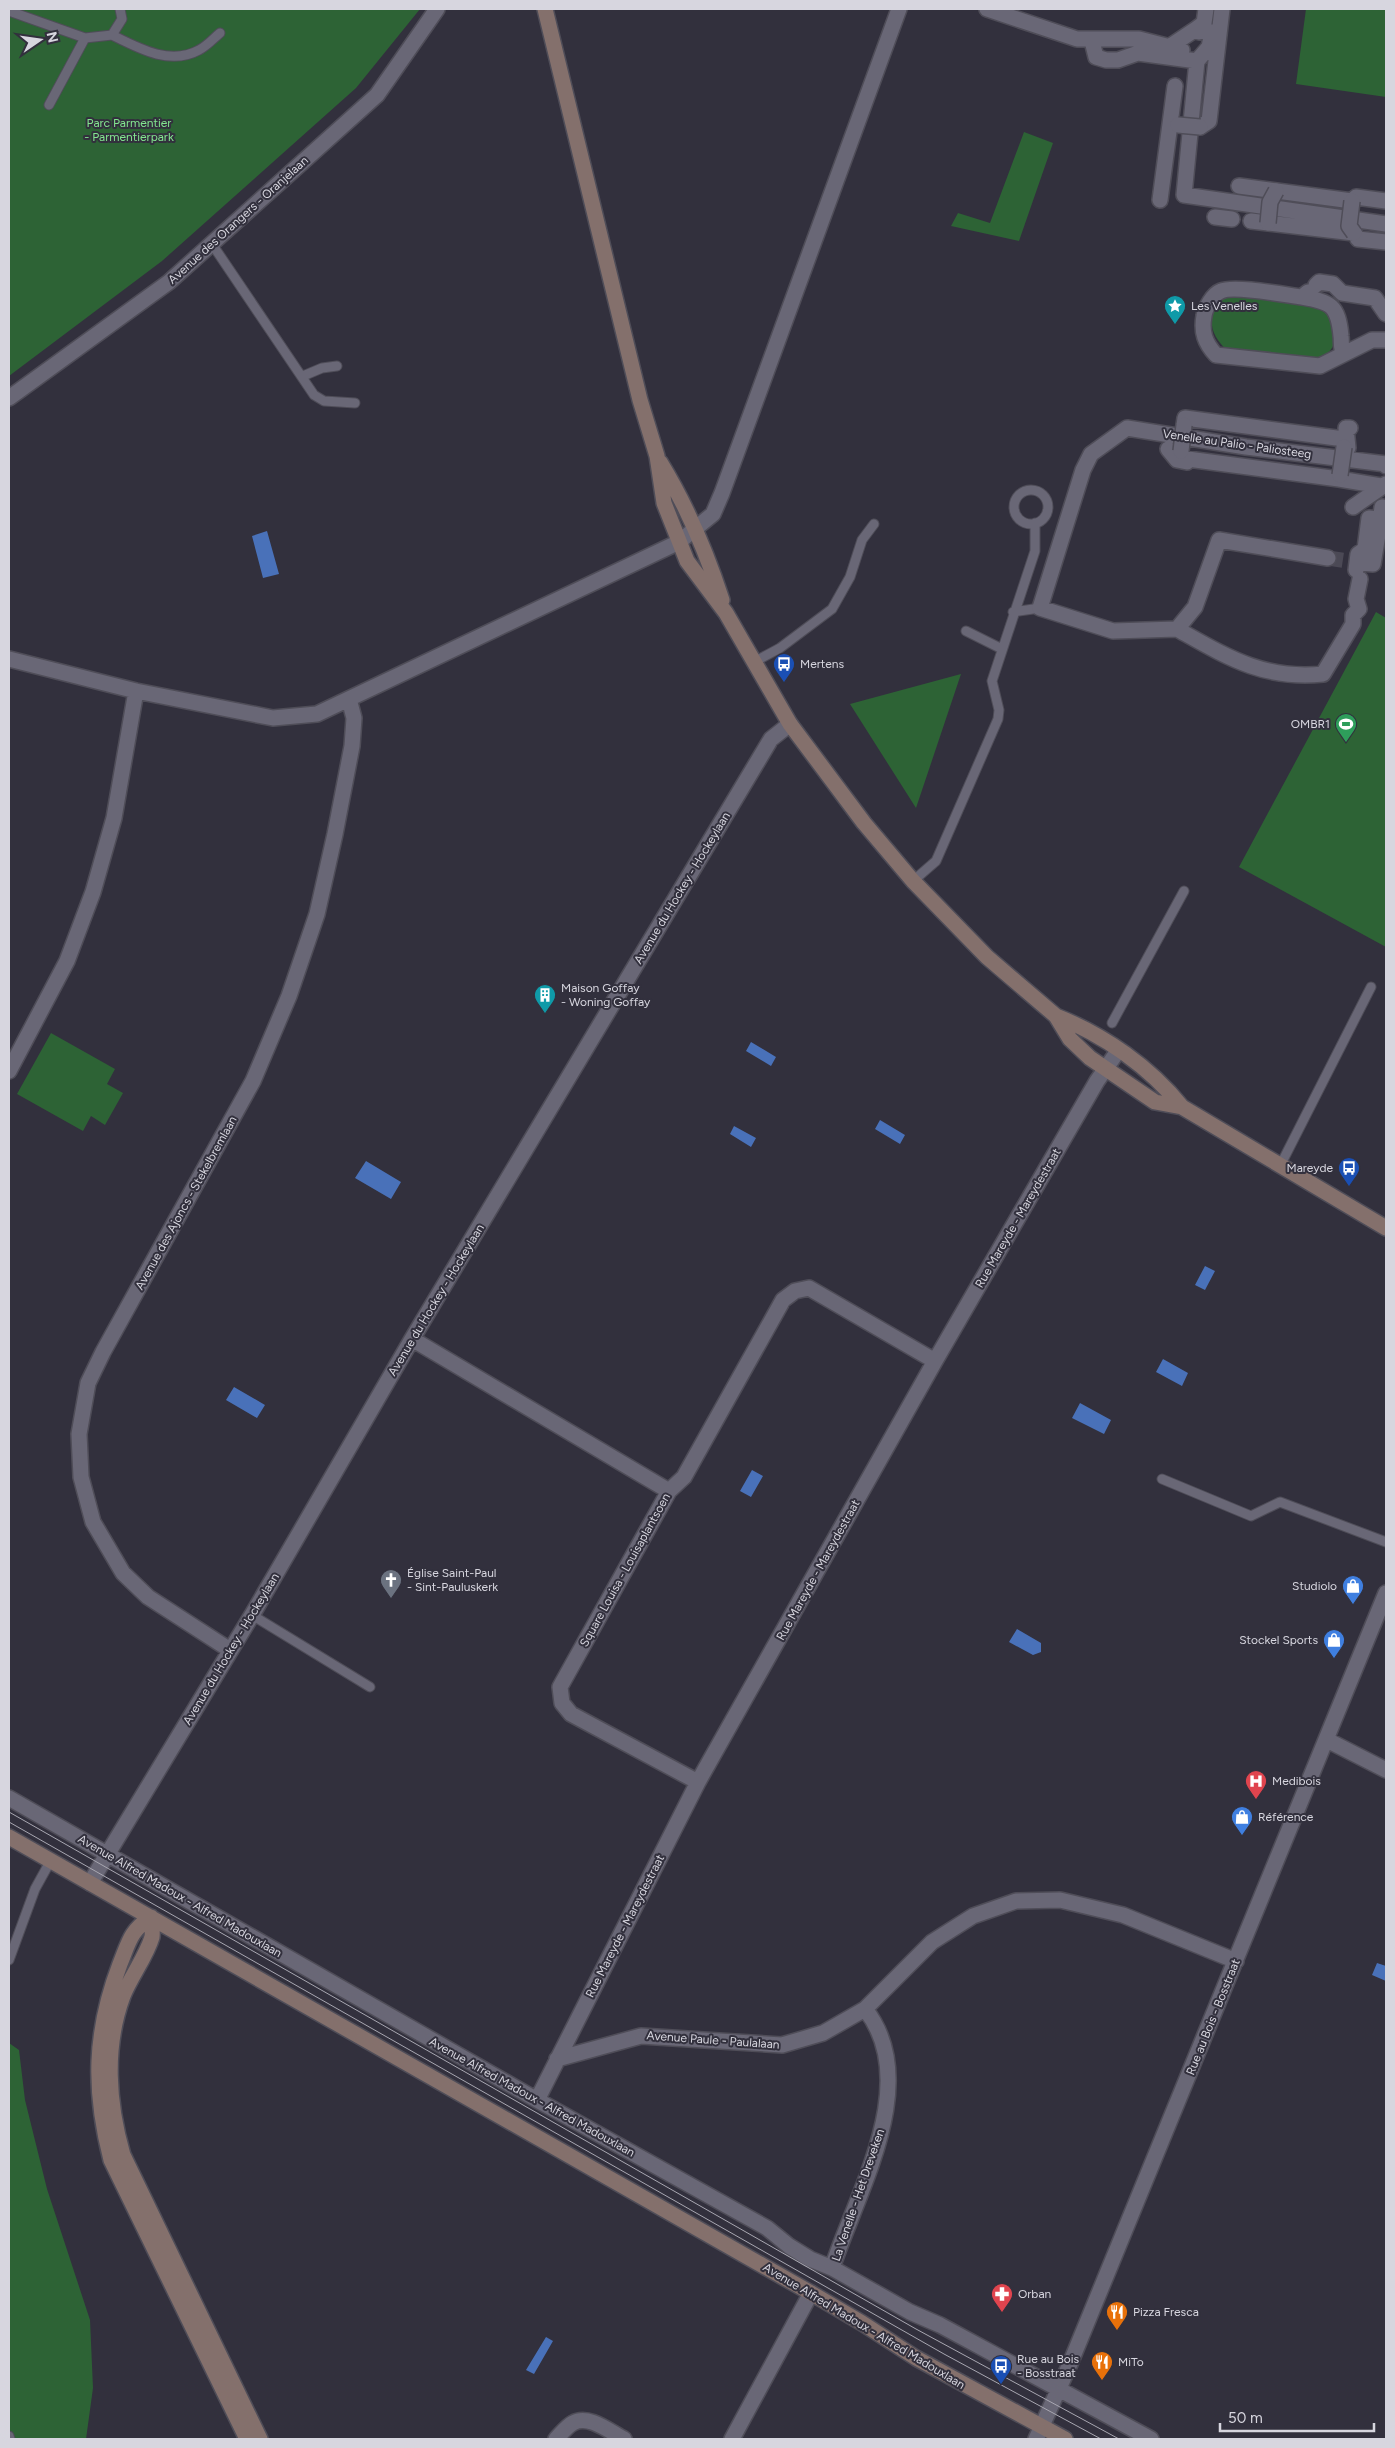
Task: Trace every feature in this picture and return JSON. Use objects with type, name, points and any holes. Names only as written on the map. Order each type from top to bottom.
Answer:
[{"type":"street","name":"Avenue des Orangers - Oranjelaan","points":[[9,398],[169,282],[377,95],[437,9]]},
{"type":"street","points":[[545,9],[640,400],[657,456],[664,503],[687,561],[726,613],[790,724],[864,823],[913,881],[987,957],[1056,1016],[1070,1039],[1105,1070],[1155,1102],[1182,1108],[1386,1228]]},
{"type":"street","points":[[9,659],[136,691],[273,718],[317,714],[679,542],[712,514],[722,493],[899,9]]},
{"type":"street","points":[[987,9],[1050,32],[1077,39],[1092,41],[1139,39],[1191,44]]},
{"type":"street","points":[[1206,9],[1204,23],[1191,44],[1184,194],[1386,224]]},
{"type":"street","points":[[1174,124],[1200,128],[1209,121],[1222,9]]},
{"type":"street","points":[[1092,41],[1096,57],[1106,60],[1118,60],[1138,53],[1191,44]]},
{"type":"street","points":[[1160,200],[1174,124],[1175,86]]},
{"type":"street","points":[[1239,186],[1352,201]]},
{"type":"street","points":[[1268,223],[1270,202],[1276,191]]},
{"type":"street","points":[[1386,201],[1356,197],[1352,201],[1349,226],[1358,239],[1386,242]]},
{"type":"street","points":[[1215,217],[1232,219]]},
{"type":"street","points":[[1251,221],[1354,233]]},
{"type":"street","points":[[1309,292],[1319,282],[1333,284],[1342,293],[1375,298],[1386,314]]},
{"type":"street","points":[[1344,354],[1340,347],[1338,316],[1333,307],[1309,292],[1232,288],[1220,291],[1211,301],[1204,314],[1204,336],[1208,346],[1216,355],[1320,366],[1344,354],[1372,340],[1386,340]]},
{"type":"street","points":[[1340,477],[1349,444],[1344,439],[1185,418],[1180,458],[1340,477],[1379,489]]},
{"type":"street","name":"Venelle au Palio - Paliosteeg","points":[[1040,608],[1083,470],[1091,454],[1127,428],[1246,447],[1349,444],[1386,464],[1386,466]]},
{"type":"street","points":[[657,456],[682,497],[706,553],[726,613]]},
{"type":"street","points":[[1040,608],[1112,632],[1177,630],[1245,666],[1307,676],[1323,674],[1353,624],[1353,615],[1358,609],[1356,602],[1358,569],[1374,564],[1380,520],[1379,489]]},
{"type":"street","points":[[1353,508],[1379,489]]},
{"type":"street","points":[[1177,630],[1195,607],[1219,540],[1328,558]]},
{"type":"street","points":[[9,1072],[67,961],[93,892],[114,818],[136,691]]},
{"type":"street","name":"Avenue des Ajoncs - Stekelbremlaan","points":[[230,1650],[148,1597],[123,1573],[93,1522],[81,1477],[79,1434],[88,1383],[103,1352],[253,1081],[289,996],[317,914],[335,834],[354,718],[349,699]]},
{"type":"street","name":"Avenue du Hockey - Hockeylaan","points":[[90,1883],[252,1616],[412,1339],[771,740],[790,724]]},
{"type":"street","points":[[1056,1016],[1083,1027],[1164,1084],[1182,1108]]},
{"type":"street","name":"Rue Mareyde - Mareydestraat","points":[[537,2100],[698,1782],[935,1361],[1105,1070],[1118,1051]]},
{"type":"street","name":"Square Louisa - Louisaplantsoen","points":[[698,1782],[571,1714],[562,1703],[560,1687],[669,1491],[684,1476],[783,1300],[795,1291],[809,1288],[935,1361]]},
{"type":"street","points":[[412,1339],[669,1491]]},
{"type":"street","name":"Rue au Bois - Bosstraat","points":[[1039,2433],[1236,1961],[1386,1593]]},
{"type":"street","points":[[1327,1740],[1386,1770]]},
{"type":"street","name":"Avenue Alfred Madoux - Alfred Madouxlaan","points":[[9,1798],[537,2100],[767,2228],[789,2246],[810,2259],[832,2268],[910,2312],[940,2325],[1151,2439]]},
{"type":"street","name":"Avenue Alfred Madoux - Alfred Madouxlaan","points":[[9,1837],[811,2293],[1039,2433],[1065,2439]]},
{"type":"street","name":"Avenue Paule - Paulalaan","points":[[557,2059],[641,2036],[782,2045],[823,2033],[865,2008],[932,1942],[973,1916],[1016,1901],[1060,1900],[1123,1914],[1236,1961]]},
{"type":"street","points":[[247,2439],[112,2160],[103,2127],[98,2069],[103,2016],[110,1989],[131,1938],[137,1927],[151,1918],[152,1935],[123,1995],[115,2020],[110,2071],[114,2126],[123,2155],[260,2439]]},
{"type":"street","name":"La Venelle - Het Dreveken","points":[[832,2268],[874,2156],[883,2127],[889,2092],[888,2064],[878,2025],[865,2008]]},
{"type":"street","points":[[732,2439],[811,2293]]},
{"type":"street","points":[[556,2439],[572,2423],[582,2420],[595,2423],[624,2439]]},
{"type":"lane","points":[[112,35],[122,18],[120,9]]},
{"type":"lane","points":[[9,10],[85,38],[112,35],[140,50],[172,58],[199,51],[220,33]]},
{"type":"lane","points":[[49,105],[85,38]]},
{"type":"lane","points":[[212,244],[303,376],[314,395],[324,401],[355,403]]},
{"type":"lane","points":[[303,376],[322,368],[338,366]]},
{"type":"lane","points":[[913,881],[936,860],[998,719],[999,710],[992,681],[1035,551],[1036,523]]},
{"type":"lane","points":[[754,662],[780,648],[832,609],[850,577],[862,540],[874,524]]},
{"type":"lane","points":[[1014,612],[1040,608]]},
{"type":"lane","points":[[966,631],[1002,649]]},
{"type":"lane","points":[[1112,1023],[1184,891]]},
{"type":"lane","points":[[1280,1166],[1371,987]]},
{"type":"lane","points":[[1162,1479],[1251,1516],[1280,1502],[1386,1542]]},
{"type":"lane","points":[[252,1616],[370,1687]]},
{"type":"lane","points":[[9,1960],[35,1889],[51,1860]]},
{"type":"green space","name":"Parc Parmentier - Parmentierpark","points":[[9,9],[420,9],[356,88],[162,261],[9,376]]},
{"type":"green space","points":[[1306,9],[1386,9],[1386,97],[1296,84]]},
{"type":"green space","points":[[1024,132],[1053,143],[1019,241],[951,226],[958,213],[990,223]]},
{"type":"green space","points":[[1237,294],[1323,307],[1329,311],[1334,334],[1333,346],[1329,352],[1315,361],[1227,350],[1221,345],[1214,332],[1212,326],[1213,313],[1221,299]]},
{"type":"green space","name":"OMBR1","points":[[1376,612],[1386,618],[1386,947],[1239,867]]},
{"type":"green space","points":[[961,674],[916,808],[850,704]]},
{"type":"green space","points":[[51,1033],[115,1069],[107,1084],[123,1093],[105,1125],[91,1116],[83,1131],[17,1094]]},
{"type":"green space","points":[[9,2043],[19,2050],[25,2100],[47,2189],[90,2320],[93,2388],[86,2439],[9,2439]]},
{"type":"water","points":[[267,531],[279,574],[263,578],[252,536]]},
{"type":"water","points":[[751,1042],[776,1057],[771,1066],[746,1051]]},
{"type":"water","points":[[880,1120],[905,1135],[900,1144],[875,1129]]},
{"type":"water","points":[[734,1126],[756,1138],[751,1147],[730,1134]]},
{"type":"water","points":[[366,1161],[401,1182],[391,1199],[355,1178]]},
{"type":"water","points":[[1205,1266],[1215,1271],[1205,1290],[1195,1285]]},
{"type":"water","points":[[1163,1359],[1188,1373],[1182,1386],[1156,1372]]},
{"type":"water","points":[[234,1387],[265,1405],[257,1418],[226,1400]]},
{"type":"water","points":[[1080,1403],[1111,1420],[1104,1434],[1072,1418]]},
{"type":"water","points":[[752,1470],[763,1476],[751,1497],[740,1491]]},
{"type":"water","points":[[1017,1629],[1041,1643],[1041,1652],[1033,1655],[1009,1642]]},
{"type":"water","points":[[1377,1963],[1386,1966],[1386,1981],[1372,1975]]},
{"type":"water","points":[[546,2337],[553,2341],[534,2374],[526,2370]]},
{"type":"tunnel","points":[[1328,558],[1361,563]]},
{"type":"tram line","points":[[9,1812],[916,2329],[1119,2439]]},
{"type":"tram line","points":[[9,1822],[944,2354],[1101,2439]]},
{"type":"place","name":"Les Venelles","points":[[1175,325]]},
{"type":"place","name":"Mertens","points":[[784,683]]},
{"type":"place","name":"OMBR1","points":[[1346,743]]},
{"type":"place","name":"Maison Goffay - Woning Goffay","points":[[545,1014]]},
{"type":"place","name":"Mareyde","points":[[1349,1187]]},
{"type":"place","name":"Église Saint-Paul - Sint-Pauluskerk","points":[[391,1599]]},
{"type":"place","name":"Studiolo","points":[[1353,1605]]},
{"type":"place","name":"Stockel Sports","points":[[1334,1659]]},
{"type":"place","name":"Medibois","points":[[1256,1800]]},
{"type":"place","name":"Référence","points":[[1242,1836]]},
{"type":"place","name":"Orban","points":[[1002,2313]]},
{"type":"place","name":"Pizza Fresca","points":[[1117,2331]]},
{"type":"place","name":"MiTo","points":[[1102,2381]]},
{"type":"place","name":"Rue au Bois - Bosstraat","points":[[1001,2385]]}]
